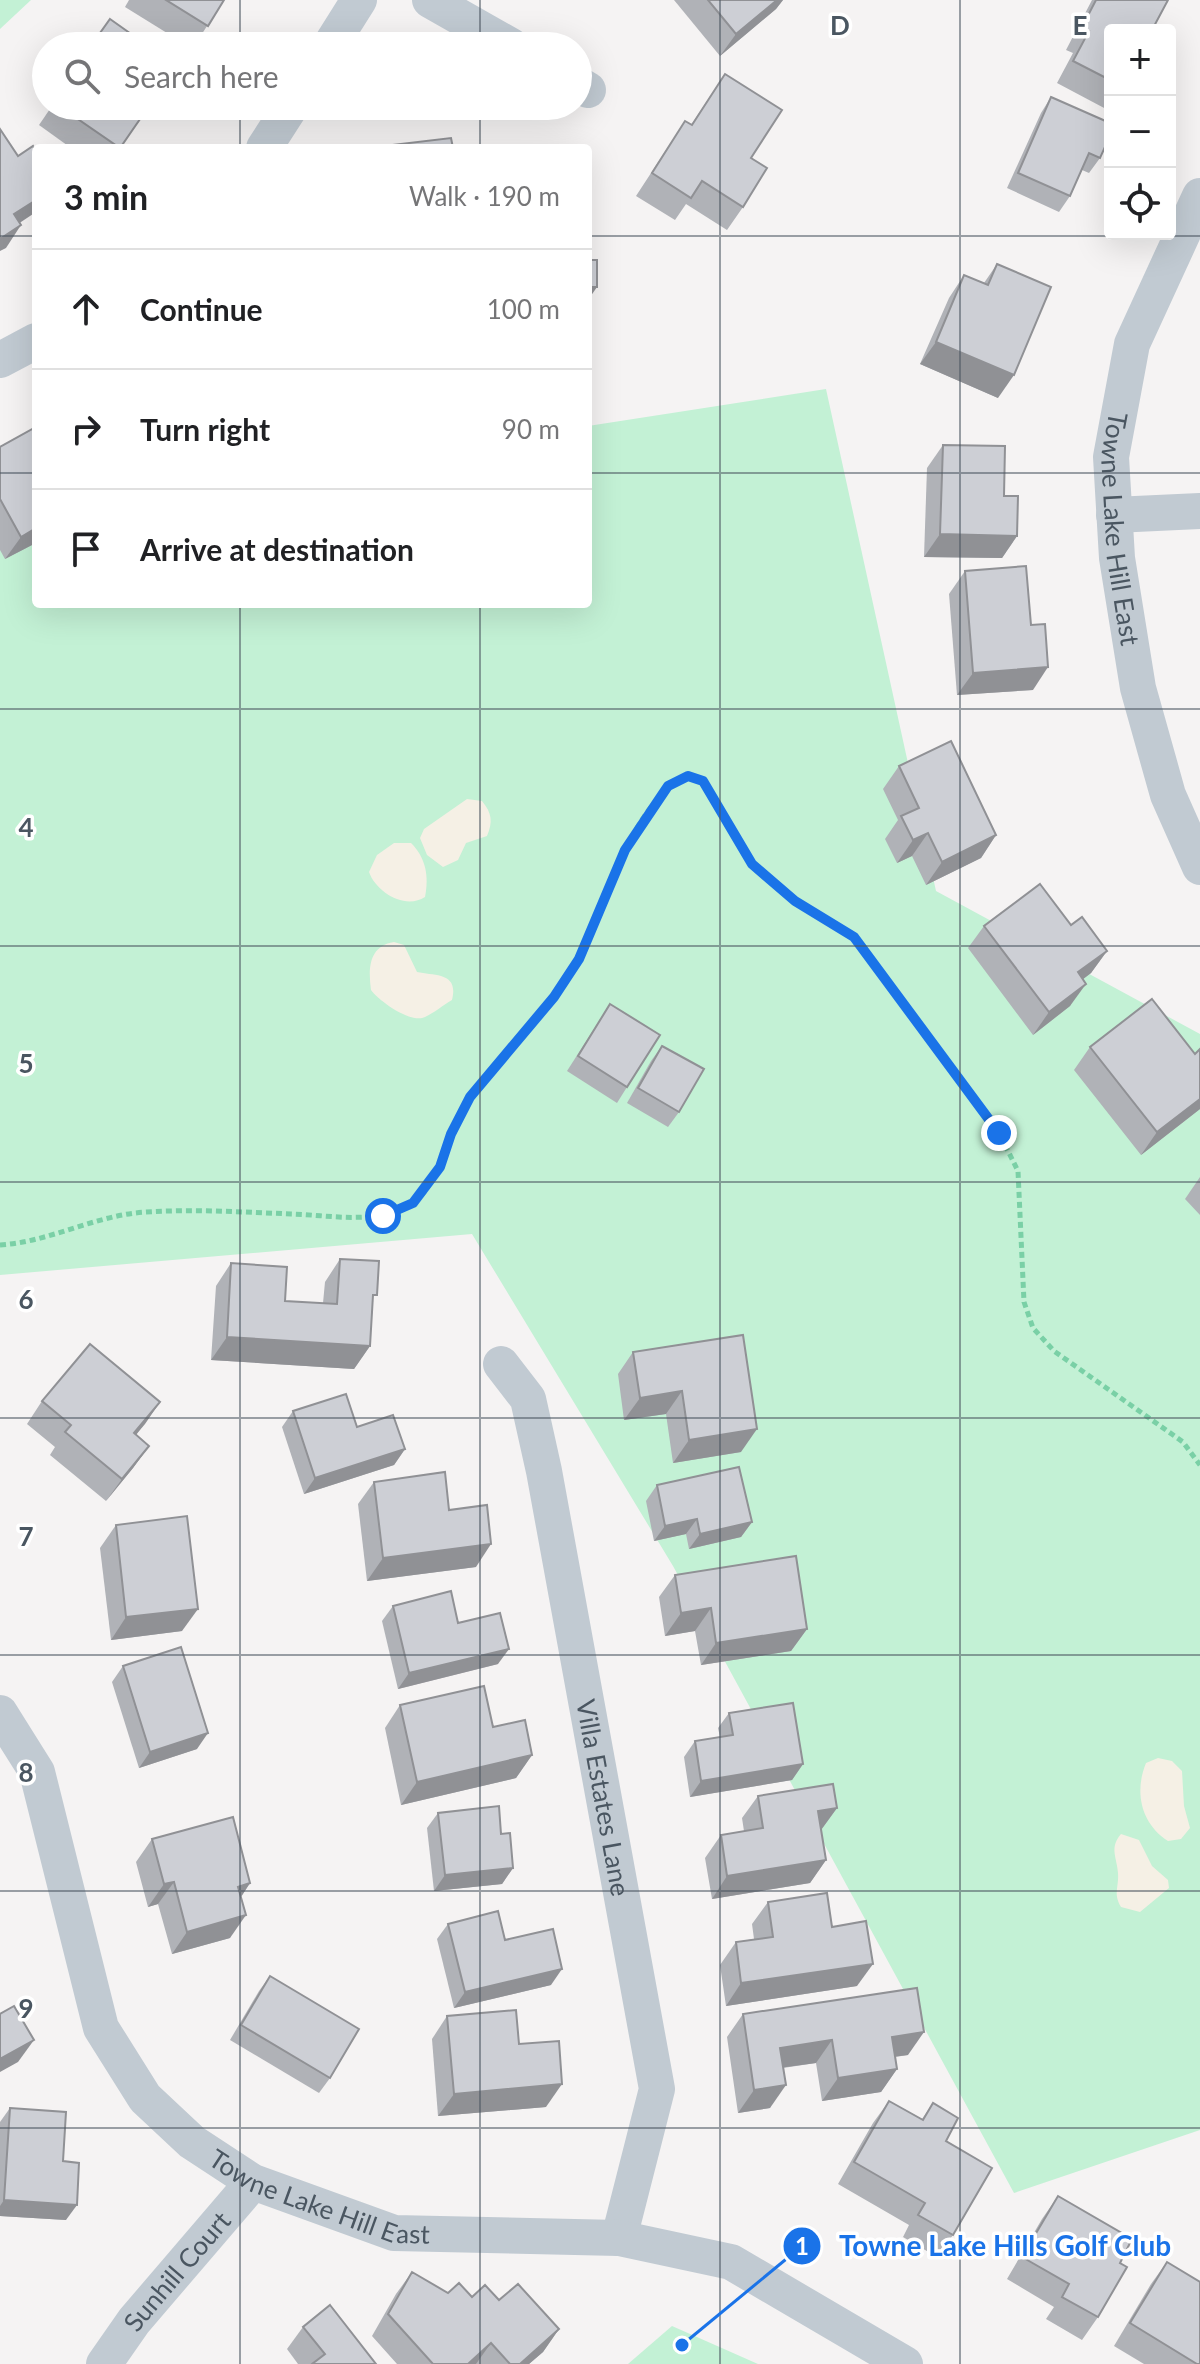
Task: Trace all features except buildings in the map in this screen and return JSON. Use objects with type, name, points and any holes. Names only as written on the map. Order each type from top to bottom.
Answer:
[{"type":"street","points":[[339,32],[359,0]]},
{"type":"street","points":[[430,0],[486,32]]},
{"type":"street","points":[[267,144],[282,120]]},
{"type":"street","name":"Towne Lake Hill East","points":[[1200,196],[1132,344],[1111,457],[1117,558],[1138,688],[1168,795],[1200,867]]},
{"type":"street","points":[[0,360],[32,343]]},
{"type":"street","points":[[1114,515],[1200,511]]},
{"type":"street","name":"Villa Estates Lane","points":[[501,1364],[528,1399],[544,1471],[657,2089],[619,2238]]},
{"type":"street","name":"Towne Lake Hill East","points":[[0,1713],[37,1772],[101,2028],[145,2098],[192,2142],[253,2182],[394,2233],[619,2238],[731,2262],[905,2364]]},
{"type":"street","name":"Sunhill Court","points":[[104,2364],[134,2321],[253,2182]]},
{"type":"path","points":[[0,1245],[34,1243],[80,1225],[144,1212],[349,1218],[383,1216],[413,1203],[440,1167],[451,1134],[470,1097],[554,997],[579,959],[625,850],[668,786],[688,776],[703,781],[752,864],[795,901],[854,937],[999,1133],[1018,1171],[1024,1302],[1033,1328],[1054,1351],[1183,1442],[1200,1465]]},
{"type":"green space","points":[[0,0],[31,0],[0,29]]},
{"type":"green space","points":[[826,389],[936,891],[1200,1034],[1200,2130],[1014,2193],[673,1566],[472,1234],[0,1275],[0,474],[32,497],[32,608],[592,608],[592,425]]},
{"type":"green space","points":[[672,2326],[758,2364],[628,2364]]},
{"type":"sand","points":[[467,799],[482,801],[485,805],[490,814],[489,831],[487,836],[466,843],[458,860],[443,867],[427,855],[420,838],[424,829]]},
{"type":"sand","points":[[394,843],[411,843],[420,855],[427,882],[425,897],[400,900],[385,892],[373,879],[369,872],[377,855]]},
{"type":"sand","points":[[394,942],[404,945],[417,972],[449,980],[452,1000],[419,1018],[396,1010],[375,995],[370,982],[372,959],[379,948]]},
{"type":"sand","points":[[1158,1758],[1172,1761],[1182,1771],[1184,1806],[1190,1828],[1181,1839],[1168,1841],[1159,1834],[1151,1826],[1142,1806],[1142,1774],[1146,1763]]},
{"type":"sand","points":[[1121,1834],[1139,1840],[1152,1866],[1168,1880],[1169,1888],[1140,1912],[1121,1907],[1117,1898],[1115,1848]]},
{"type":"place","name":"Towne Lake Hills Golf Club","points":[[682,2345]]},
{"type":"route","points":[[383,1216],[413,1203],[440,1167],[451,1134],[470,1097],[513,1049],[579,959],[625,850],[668,786],[688,776],[703,781],[752,864],[795,901],[854,937],[999,1133]]}]
